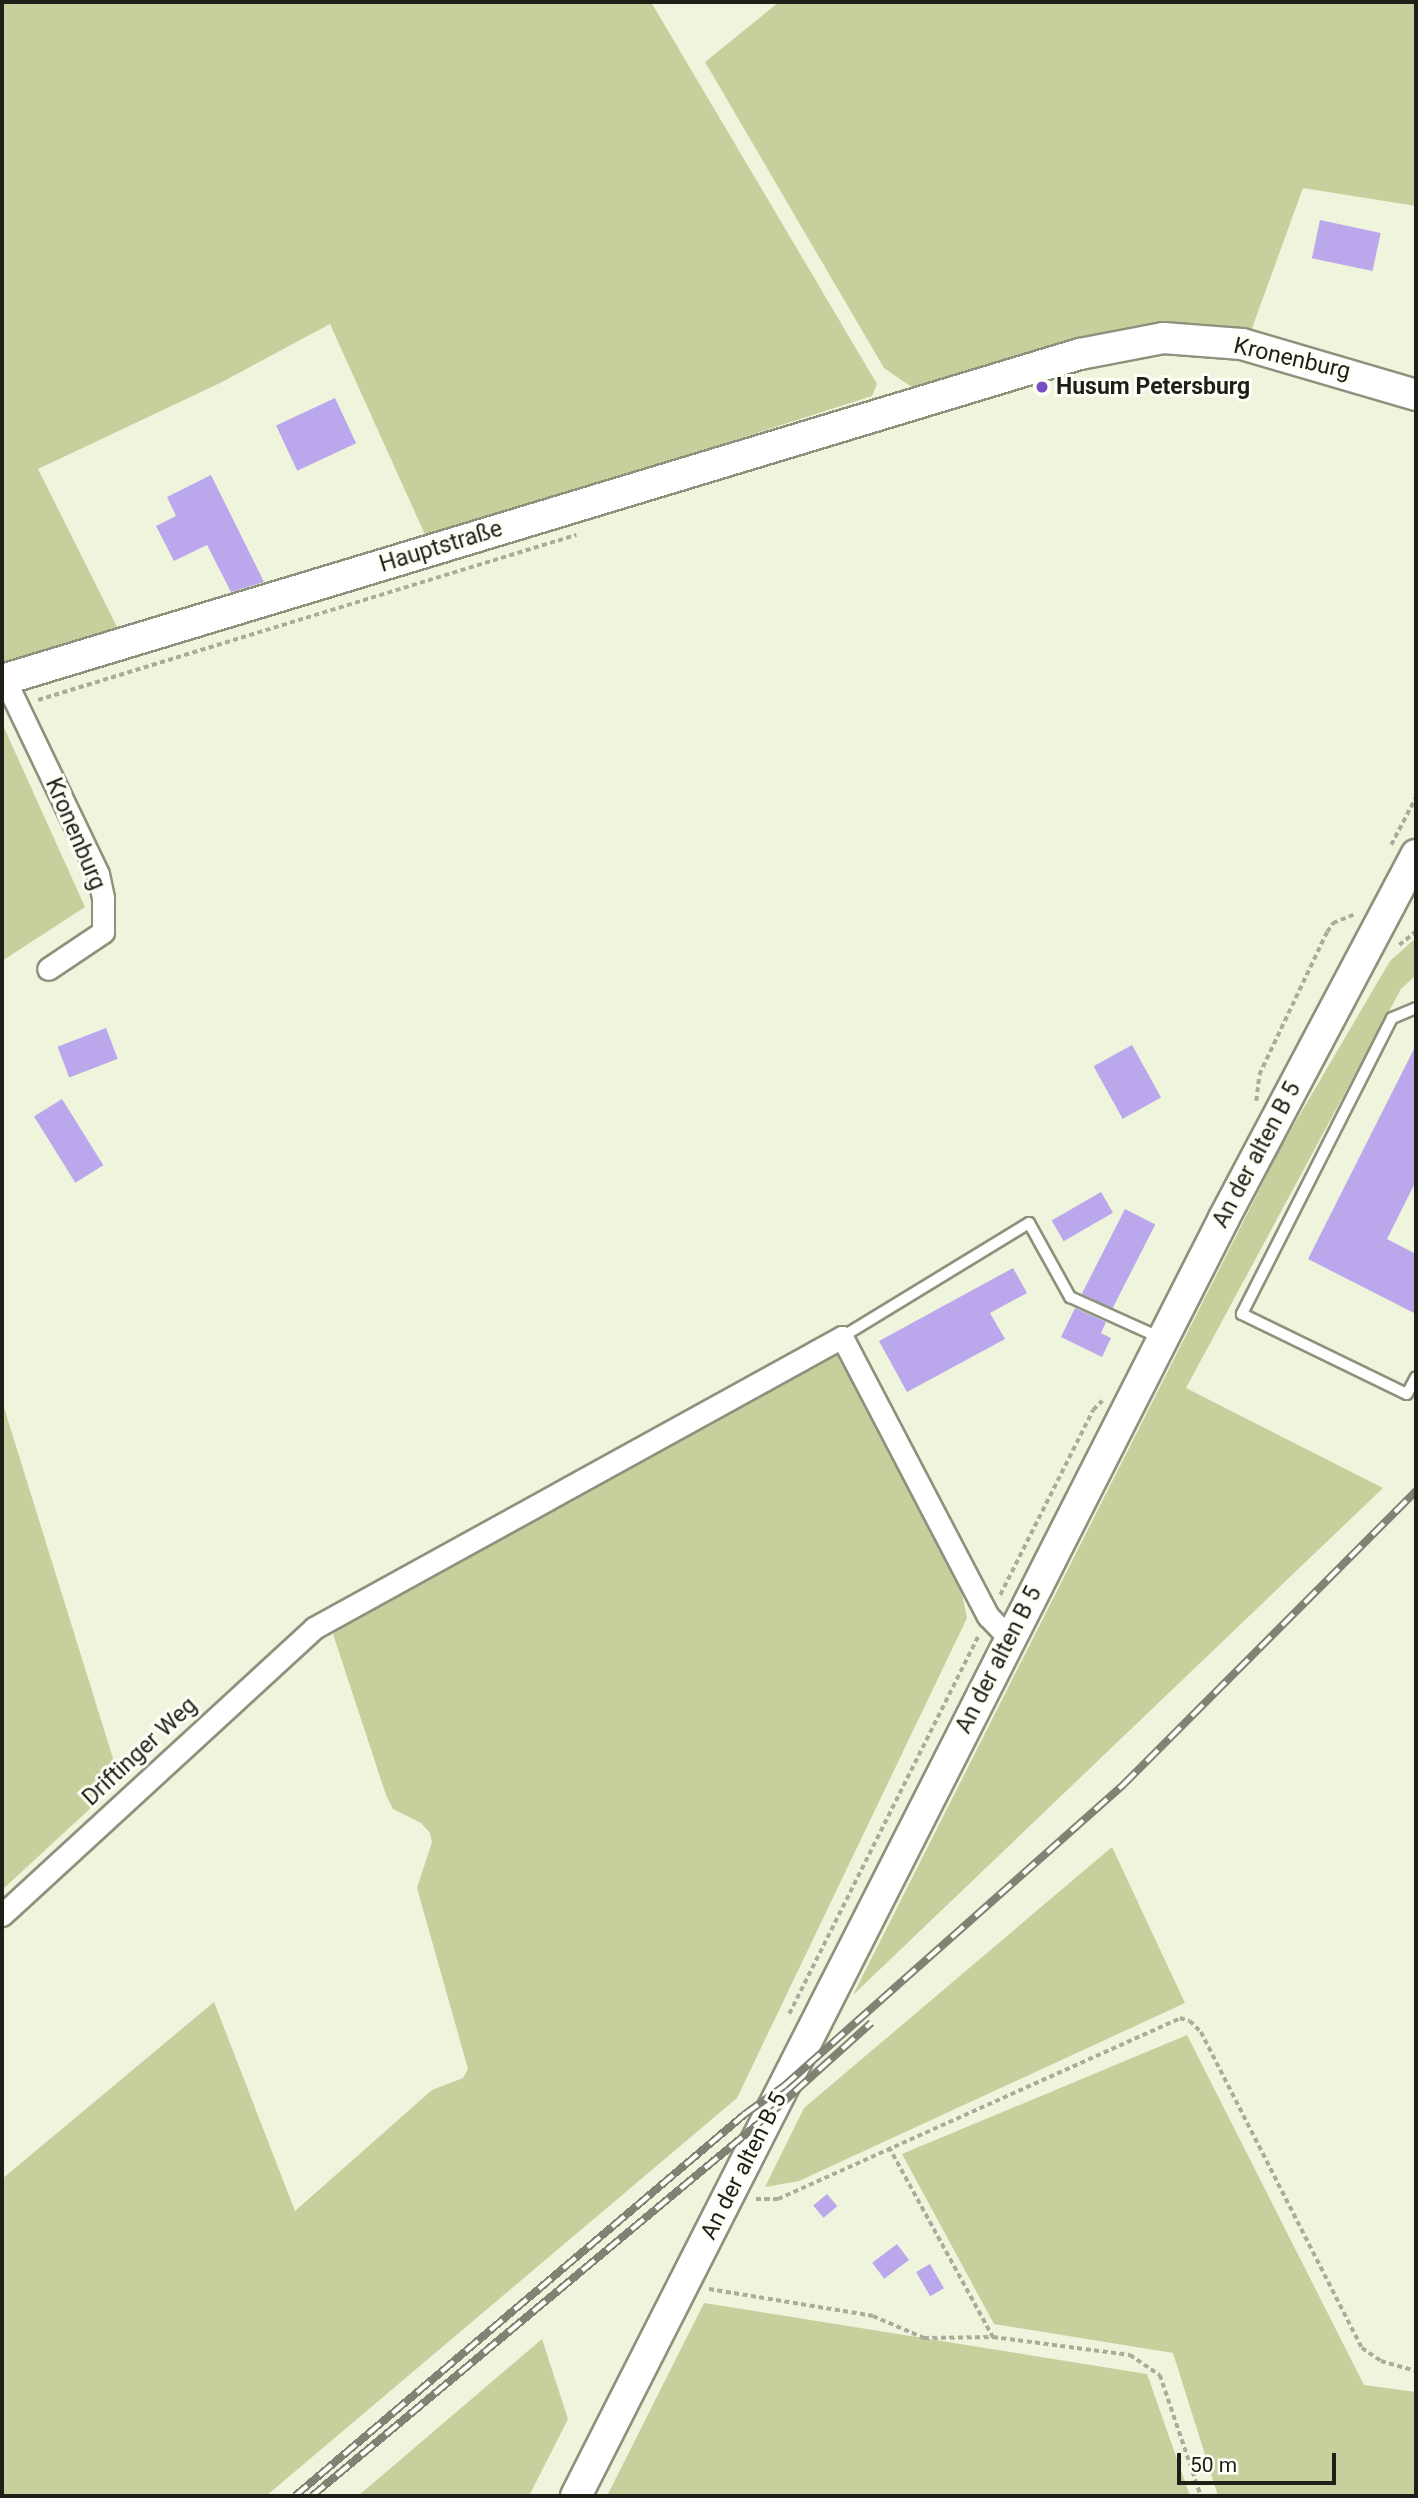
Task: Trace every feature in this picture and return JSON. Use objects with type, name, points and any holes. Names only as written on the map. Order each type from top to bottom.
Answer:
[{"type":"main road","name":"Kronenburg","points":[[880,414],[1080,354],[1163,338],[1242,344],[1416,395]]},
{"type":"main road","name":"Hauptstraße","points":[[3,680],[880,414]]},
{"type":"main road","name":"An der alten B 5","points":[[576,2496],[1162,1339],[1412,875]]},
{"type":"street","name":"Kronenburg","points":[[3,680],[98,874],[103,898],[103,932],[48,969]]},
{"type":"street","name":"Driftinger Weg","points":[[2,1915],[314,1628],[842,1337]]},
{"type":"street","points":[[842,1337],[988,1616],[1010,1639]]},
{"type":"lane","points":[[1416,1008],[1392,1018],[1242,1314],[1407,1394],[1416,1377]]},
{"type":"lane","points":[[842,1337],[1029,1223],[1070,1297],[1162,1339]]},
{"type":"path","points":[[17,706],[589,531]]},
{"type":"path","points":[[730,2193],[778,2199],[888,2147],[1180,2018],[1189,2021],[1200,2032],[1362,2348],[1381,2361],[1416,2371]]},
{"type":"path","points":[[888,2147],[993,2337]]},
{"type":"path","points":[[684,2284],[873,2316],[924,2338],[993,2337],[1130,2355],[1160,2375],[1201,2496]]},
{"type":"green space","points":[[2,2],[651,2],[877,384],[872,396],[427,539],[330,324],[220,383],[38,469],[121,635],[2,663]]},
{"type":"green space","points":[[779,2],[1416,2],[1416,206],[1303,188],[1251,331],[1163,324],[1080,339],[916,390],[884,368],[705,62]]},
{"type":"green space","points":[[2,723],[85,907],[2,961]]},
{"type":"green space","points":[[1416,938],[1416,975],[1401,989],[1186,1388],[1383,1488],[853,1995],[1282,1145],[1390,961]]},
{"type":"green space","points":[[837,1353],[960,1584],[967,1618],[737,2098],[266,2496],[2,2496],[2,2179],[214,2002],[295,2211],[432,2090],[463,2078],[468,2069],[417,1888],[432,1842],[430,1833],[421,1823],[393,1809],[386,1795],[333,1634],[355,1616]]},
{"type":"green space","points":[[2,1401],[120,1781],[2,1890]]},
{"type":"green space","points":[[1112,1847],[1185,2003],[799,2181],[765,2187],[804,2108]]},
{"type":"green space","points":[[1187,2035],[1364,2385],[1416,2392],[1416,2496],[1218,2496],[1173,2353],[994,2324],[902,2154]]},
{"type":"green space","points":[[704,2303],[1147,2374],[1190,2496],[607,2496]]},
{"type":"green space","points":[[542,2339],[568,2419],[529,2496],[358,2496]]},
{"type":"building","points":[[1320,220],[1381,233],[1373,271],[1312,258]]},
{"type":"building","points":[[335,398],[356,443],[297,471],[276,425]]},
{"type":"building","points":[[211,475],[264,582],[231,592],[207,545],[174,561],[156,526],[176,516],[167,497]]},
{"type":"building","points":[[106,1028],[118,1059],[69,1077],[57,1047]]},
{"type":"building","points":[[1132,1045],[1161,1097],[1123,1119],[1094,1066]]},
{"type":"building","points":[[1416,1045],[1416,1181],[1387,1239],[1416,1254],[1416,1314],[1308,1259]]},
{"type":"building","points":[[62,1099],[103,1165],[75,1183],[34,1116]]},
{"type":"building","points":[[1101,1192],[1113,1213],[1064,1241],[1052,1220]]},
{"type":"building","points":[[1125,1209],[1155,1224],[1112,1309],[1082,1294]]},
{"type":"building","points":[[1013,1268],[1027,1293],[990,1313],[1005,1339],[907,1392],[879,1341]]},
{"type":"building","points":[[1075,1308],[1106,1322],[1101,1333],[1111,1338],[1102,1357],[1061,1337]]},
{"type":"building","points":[[827,2194],[837,2206],[823,2218],[813,2206]]},
{"type":"building","points":[[897,2244],[909,2260],[884,2279],[872,2263]]},
{"type":"building","points":[[930,2264],[944,2288],[930,2296],[916,2272]]},
{"type":"railway","points":[[295,2496],[745,2114],[784,2086],[1124,1784],[1416,1491]]},
{"type":"railway","points":[[312,2496],[771,2113],[871,2023]]},
{"type":"place","name":"Husum Petersburg","points":[[1042,387]]}]
